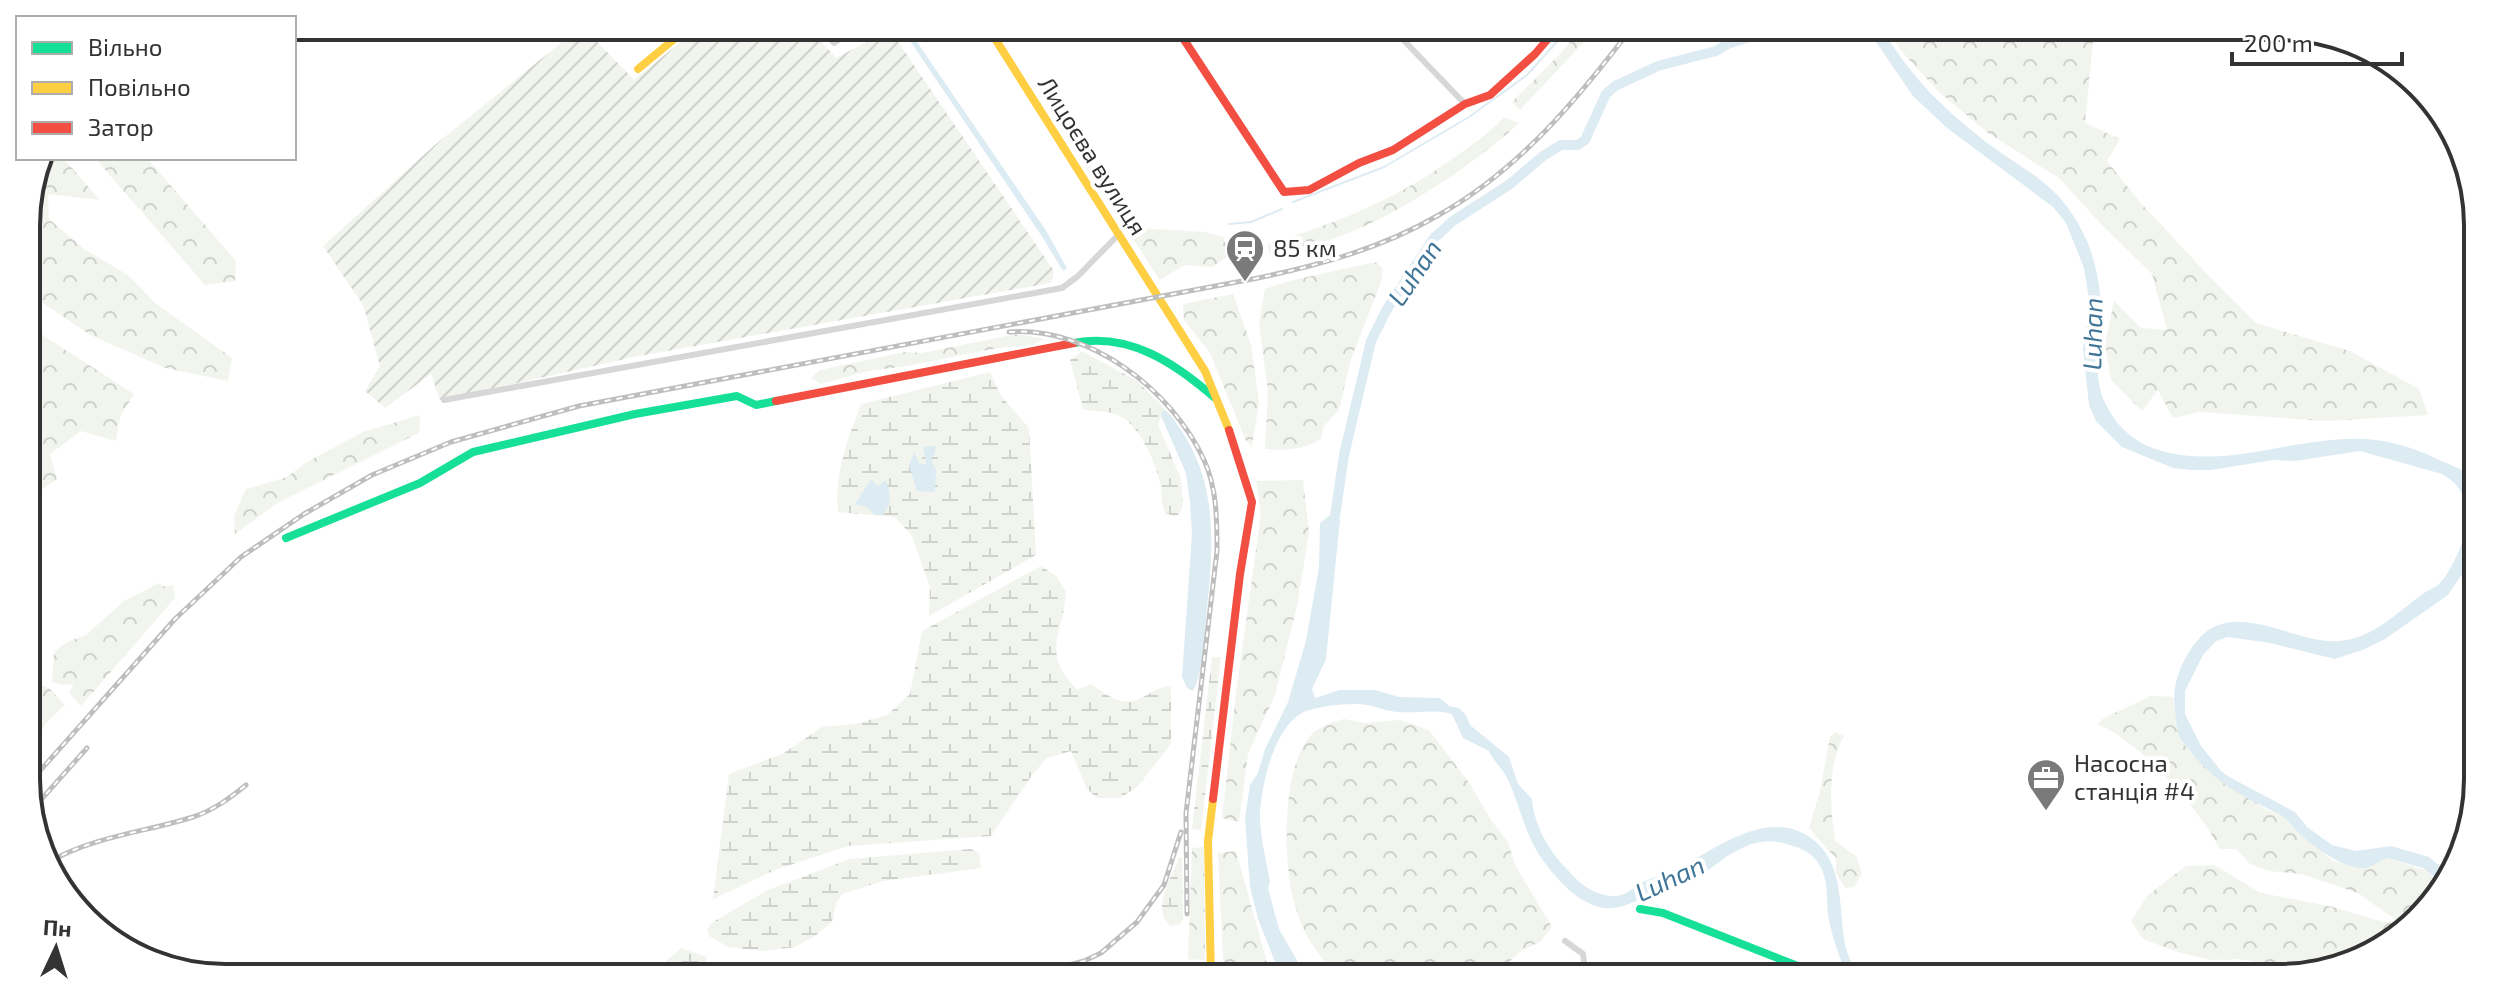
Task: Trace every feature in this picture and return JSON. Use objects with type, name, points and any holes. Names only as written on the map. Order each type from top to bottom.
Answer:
[{"type":"street","points":[[638,69],[673,40]]},
{"type":"street","name":"Лицоєва вулиця","points":[[996,40],[1205,371],[1246,475],[1252,502],[1240,574],[1208,841],[1211,964]]},
{"type":"street","points":[[1184,40],[1284,192],[1309,190],[1359,163],[1393,150],[1465,104],[1490,95],[1547,40]]},
{"type":"street","points":[[1403,40],[1465,104]]},
{"type":"street","points":[[444,400],[1062,288],[1119,234]]},
{"type":"street","points":[[286,538],[420,483],[473,452],[535,436],[737,396],[756,405],[1094,339],[1119,341],[1154,354],[1185,371],[1218,402]]},
{"type":"street","points":[[1640,909],[1663,913],[1793,964]]},
{"type":"street","points":[[1565,941],[1583,954],[1584,964]]},
{"type":"green space","points":[[565,40],[595,40],[634,80],[683,40],[820,40],[836,58],[871,40],[897,40],[1054,271],[1051,283],[639,356],[440,400],[431,374],[385,408],[365,391],[380,366],[363,305],[323,246],[436,144]]},
{"type":"green space","points":[[1572,40],[1586,40],[1520,110],[1512,102]]},
{"type":"green space","points":[[1894,40],[2093,40],[2085,123],[2120,139],[2107,161],[2139,201],[2256,323],[2350,351],[2419,389],[2428,415],[2326,421],[2200,412],[2173,418],[2158,390],[2142,411],[2111,380],[2105,344],[2114,301],[2141,328],[2167,330],[2152,274],[2059,178],[1988,133],[1939,92]]},
{"type":"green space","points":[[1504,117],[1519,123],[1478,157],[1427,192],[1347,234],[1269,254],[1268,244],[1345,217],[1416,183],[1479,140]]},
{"type":"green space","points":[[52,160],[65,160],[100,200],[48,194],[49,219],[84,249],[128,275],[155,303],[232,358],[228,381],[165,368],[90,335],[40,301],[40,213]]},
{"type":"green space","points":[[97,160],[149,160],[236,261],[235,281],[205,285]]},
{"type":"green space","points":[[1091,165],[1135,228],[1205,232],[1223,237],[1230,255],[1212,267],[1184,265],[1160,280],[1086,168]]},
{"type":"green space","points":[[1375,262],[1383,269],[1381,282],[1351,359],[1339,410],[1323,427],[1321,439],[1294,449],[1265,449],[1268,391],[1259,323],[1265,289]]},
{"type":"green space","points":[[1233,294],[1251,345],[1259,402],[1252,447],[1246,441],[1210,353],[1184,320],[1183,304]]},
{"type":"green space","points":[[40,333],[134,394],[120,417],[116,441],[81,431],[50,454],[57,479],[40,491]]},
{"type":"green space","points":[[1016,334],[1044,339],[1033,345],[998,348],[868,371],[821,384],[811,378],[820,370]]},
{"type":"green space","points":[[1082,351],[1137,381],[1168,412],[1163,411],[1158,425],[1181,479],[1183,506],[1179,515],[1165,513],[1156,468],[1146,445],[1132,425],[1115,414],[1083,410],[1070,360]]},
{"type":"green space","points":[[990,372],[1001,396],[1029,428],[1036,555],[929,616],[930,587],[912,536],[895,517],[838,512],[838,483],[843,456],[861,404]]},
{"type":"green space","points":[[420,415],[419,433],[279,502],[235,534],[234,516],[246,489],[287,477],[307,462],[363,432]]},
{"type":"green space","points":[[1303,480],[1309,532],[1297,606],[1275,695],[1248,754],[1239,822],[1222,818],[1261,514],[1256,481]]},
{"type":"green space","points":[[1041,566],[1056,576],[1066,592],[1057,654],[1066,677],[1078,690],[1091,684],[1113,698],[1128,702],[1171,686],[1171,744],[1137,787],[1120,798],[1097,798],[1087,789],[1071,751],[1047,758],[991,836],[848,846],[775,870],[713,899],[729,774],[784,753],[822,727],[855,724],[887,715],[910,694],[922,631]]},
{"type":"green space","points":[[159,583],[165,587],[173,585],[175,598],[81,706],[69,693],[74,684],[52,682],[54,652],[67,642],[86,635],[124,601]]},
{"type":"green space","points":[[1212,657],[1221,657],[1201,830],[1192,829]]},
{"type":"green space","points":[[40,684],[49,688],[65,705],[45,724],[40,734]]},
{"type":"green space","points":[[2151,696],[2173,697],[2181,741],[2209,772],[2267,810],[2282,815],[2333,861],[2359,867],[2386,858],[2428,871],[2435,878],[2410,910],[2392,926],[2361,945],[2315,960],[2291,964],[2254,964],[2256,962],[2237,959],[2211,960],[2143,939],[2131,921],[2148,895],[2186,866],[2214,865],[2261,893],[2333,907],[2383,922],[2396,920],[2358,893],[2301,874],[2269,871],[2250,864],[2236,849],[2220,849],[2198,814],[2167,778],[2132,745],[2097,724]]},
{"type":"green space","points":[[1344,719],[1365,723],[1400,720],[1429,730],[1508,842],[1515,865],[1552,927],[1541,941],[1520,952],[1507,964],[1328,964],[1321,957],[1308,938],[1294,902],[1288,863],[1287,816],[1294,770],[1301,750],[1311,735]]},
{"type":"green space","points":[[1835,732],[1844,736],[1832,773],[1835,841],[1856,856],[1862,873],[1854,887],[1845,888],[1836,873],[1836,857],[1809,828],[1820,792],[1830,737]]},
{"type":"green space","points":[[1204,847],[1205,960],[1188,959],[1192,848]]},
{"type":"green space","points":[[971,849],[979,853],[981,868],[883,881],[842,894],[832,922],[795,947],[764,951],[728,947],[709,936],[707,929],[713,922],[768,890],[850,859]]},
{"type":"green space","points":[[1236,851],[1267,964],[1223,964],[1218,853]]},
{"type":"green space","points":[[1179,857],[1182,858],[1183,919],[1180,924],[1171,926],[1165,920],[1162,903]]},
{"type":"green space","points":[[681,948],[707,957],[704,964],[663,964]]},
{"type":"water","points":[[909,40],[916,40],[1045,229],[1067,268],[1063,271]]},
{"type":"water","points":[[1875,40],[1889,40],[1912,72],[1947,109],[1993,147],[2039,178],[2076,220],[2090,249],[2099,285],[2098,378],[2101,391],[2113,417],[2134,438],[2150,447],[2203,457],[2338,439],[2392,443],[2464,472],[2464,498],[2453,482],[2442,474],[2360,451],[2295,461],[2273,460],[2211,470],[2191,470],[2173,468],[2122,447],[2096,421],[2089,405],[2083,349],[2089,299],[2084,268],[2066,223],[2053,207],[1947,128],[1913,96]]},
{"type":"water","points":[[1163,410],[1172,417],[1202,472],[1210,520],[1204,646],[1193,691],[1187,688],[1182,677],[1192,534],[1190,502],[1186,473],[1161,416]]},
{"type":"water","points":[[936,446],[931,459],[936,470],[935,492],[917,491],[909,465],[914,452],[919,463],[926,464],[923,447]]},
{"type":"water","points":[[871,479],[878,486],[886,480],[890,499],[883,515],[875,515],[867,507],[855,504]]},
{"type":"water","points":[[1330,515],[1340,520],[1326,659],[1312,689],[1315,698],[1340,690],[1375,690],[1399,697],[1440,698],[1449,706],[1459,708],[1470,725],[1509,757],[1518,784],[1532,799],[1539,827],[1553,853],[1580,882],[1604,895],[1625,894],[1643,882],[1748,832],[1783,827],[1800,832],[1816,842],[1832,864],[1839,890],[1846,948],[1852,964],[1843,964],[1835,942],[1823,871],[1804,850],[1774,841],[1750,845],[1729,855],[1691,881],[1620,907],[1602,908],[1570,891],[1538,853],[1506,776],[1489,751],[1463,738],[1452,714],[1399,712],[1353,704],[1312,709],[1295,718],[1278,741],[1267,772],[1260,815],[1270,882],[1268,888],[1279,929],[1299,964],[1276,964],[1258,919],[1250,887],[1245,818],[1250,785],[1288,702],[1306,641],[1319,567],[1320,523]]},
{"type":"water","points":[[2464,536],[2464,571],[2448,595],[2385,639],[2335,659],[2270,643],[2228,637],[2216,641],[2203,655],[2185,691],[2185,714],[2201,746],[2222,772],[2295,812],[2307,827],[2332,845],[2356,851],[2391,846],[2429,857],[2442,867],[2435,878],[2423,868],[2387,858],[2365,868],[2357,868],[2328,856],[2282,816],[2221,781],[2181,740],[2176,723],[2176,681],[2182,664],[2197,641],[2212,628],[2246,622],[2322,640],[2340,641],[2364,635],[2444,579]]},
{"type":"waterway","points":[[1293,202],[1384,167],[1469,117],[1527,75],[1558,40]]},
{"type":"waterway","name":"Luhan","points":[[1333,530],[1344,455],[1371,341],[1387,309],[1434,238],[1453,221],[1510,184],[1543,156],[1561,145],[1578,145],[1585,140],[1606,94],[1615,86],[1658,66],[1716,51],[1740,40]]},
{"type":"waterway","points":[[1229,224],[1251,222],[1282,209]]},
{"type":"railway","points":[[40,771],[175,619],[241,557],[304,514],[372,475],[451,442],[579,406],[1258,278],[1373,246],[1437,216],[1494,178],[1545,132],[1622,40]]},
{"type":"railway","points":[[1009,332],[1039,333],[1069,340],[1097,351],[1124,368],[1149,387],[1190,434],[1212,482],[1217,551],[1186,813],[1187,914]]},
{"type":"railway","points":[[42,799],[87,748]]},
{"type":"railway","points":[[58,858],[103,840],[201,814],[246,785]]},
{"type":"railway","points":[[1073,964],[1101,953],[1137,922],[1164,885],[1181,832]]},
{"type":"traffic: fast","points":[[1074,343],[1114,342],[1150,353],[1184,373],[1215,398]]},
{"type":"traffic: fast","points":[[286,538],[420,483],[473,452],[635,414],[737,396],[756,405],[776,401]]},
{"type":"traffic: fast","points":[[1640,909],[1663,913],[1793,964]]},
{"type":"traffic: slow","points":[[638,69],[673,40]]},
{"type":"traffic: slow","points":[[996,40],[1205,371],[1229,430]]},
{"type":"traffic: slow","points":[[1211,964],[1208,841],[1213,799]]},
{"type":"traffic: jam","points":[[1184,40],[1284,192],[1309,190],[1359,163],[1393,150],[1465,104],[1490,95],[1547,40]]},
{"type":"traffic: jam","points":[[776,401],[1074,343]]},
{"type":"traffic: jam","points":[[1213,799],[1240,574],[1252,502],[1229,430]]},
{"type":"place","name":"85 км","points":[[1245,283]]},
{"type":"place","name":"Насосна станція #4","points":[[2046,812]]}]
